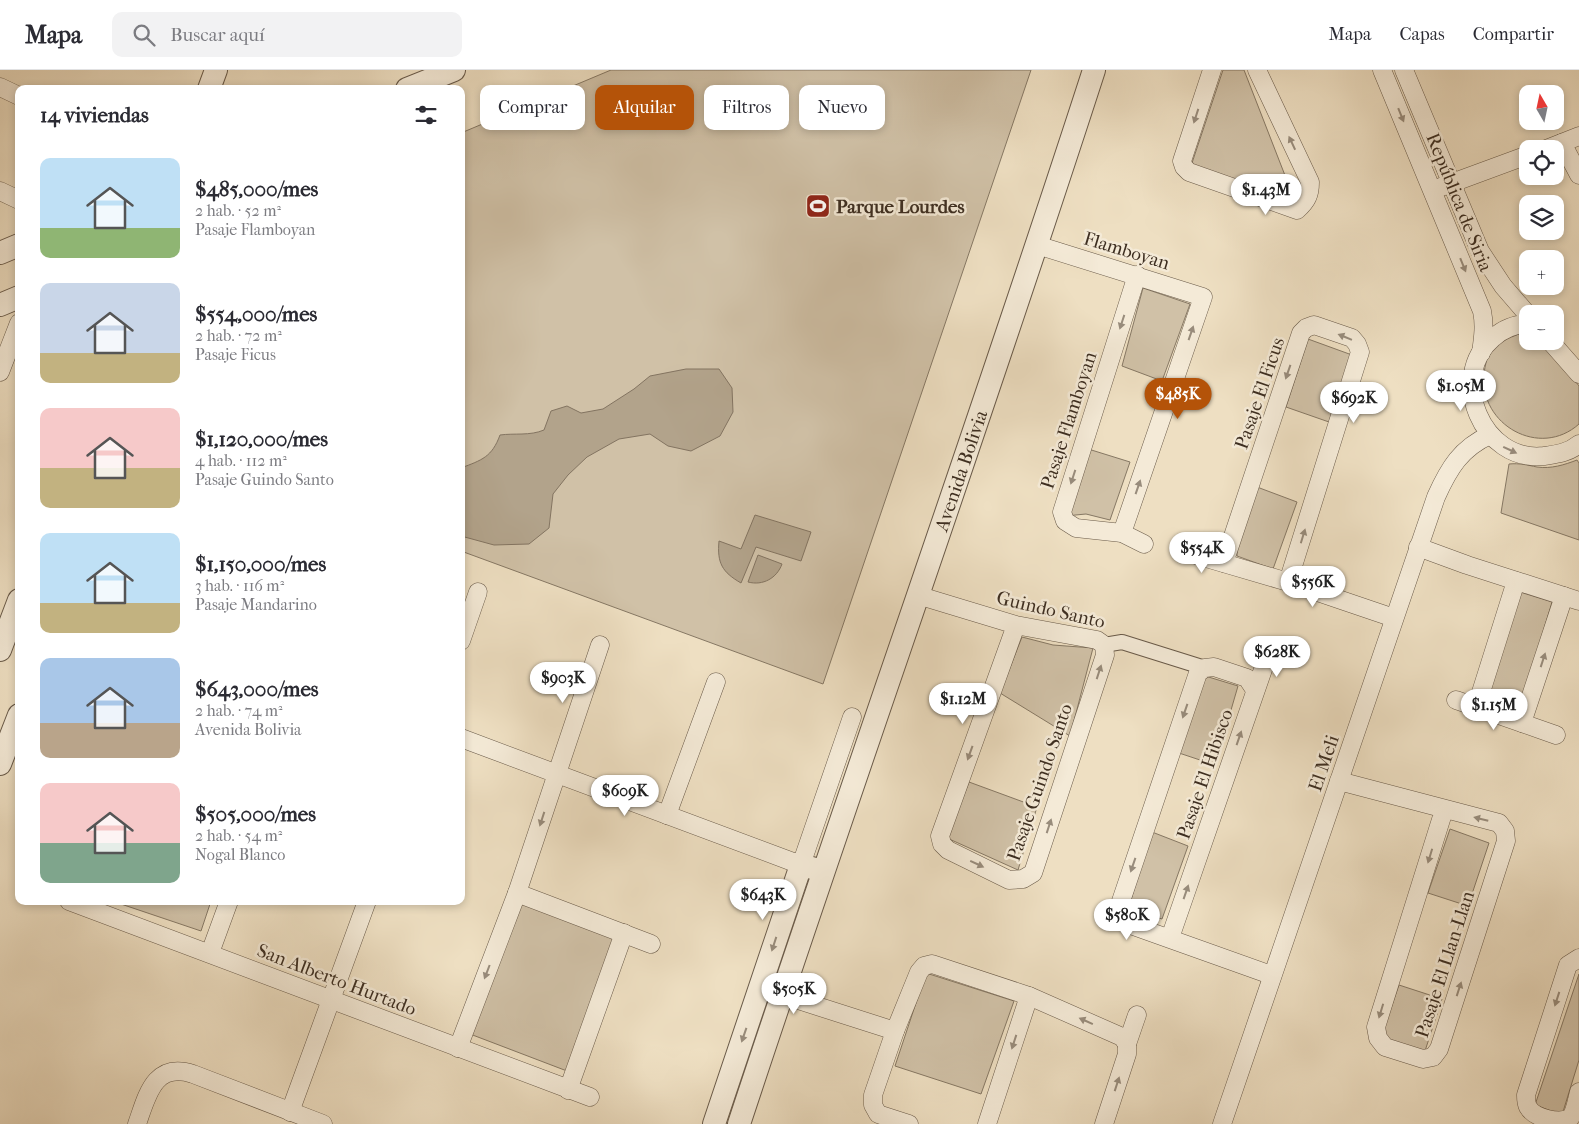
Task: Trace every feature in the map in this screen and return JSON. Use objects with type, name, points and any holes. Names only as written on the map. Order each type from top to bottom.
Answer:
[{"type":"street","points":[[210,85],[216,70]]},
{"type":"street","name":"Avenida Bolivia","points":[[739,1124],[823,871],[1037,245],[1094,70]]},
{"type":"street","points":[[1212,70],[1182,160],[1184,167],[1190,172],[1297,210],[1306,202],[1310,193],[1310,182],[1257,70]]},
{"type":"street","name":"República de Siria","points":[[1382,70],[1482,311],[1484,334],[1481,353]]},
{"type":"street","name":"República de Siria","points":[[1404,70],[1480,251],[1489,266],[1520,305]]},
{"type":"street","points":[[419,85],[440,78]]},
{"type":"street","points":[[0,87],[15,94]]},
{"type":"street","points":[[1564,142],[1579,136]]},
{"type":"street","points":[[1432,190],[1519,158]]},
{"type":"street","points":[[1564,158],[1579,175]]},
{"type":"street","points":[[0,192],[15,198]]},
{"type":"street","name":"Flamboyan","points":[[1037,245],[1203,297],[1122,533]]},
{"type":"street","points":[[0,253],[15,247]]},
{"type":"street","name":"Pasaje Flamboyan","points":[[1137,275],[1062,512],[1065,522],[1076,528],[1122,533],[1144,544]]},
{"type":"street","points":[[0,305],[15,299]]},
{"type":"street","points":[[1519,324],[1500,332],[1488,342],[1474,367],[1474,396],[1482,425],[1500,444],[1519,454],[1529,456],[1550,455],[1576,449]]},
{"type":"street","name":"Pasaje El Ficus","points":[[1224,564],[1301,333],[1306,328],[1314,325],[1352,338],[1358,344],[1360,352],[1288,582]]},
{"type":"street","points":[[0,372],[15,333]]},
{"type":"street","points":[[1558,350],[1579,374]]},
{"type":"street","name":"El Meli","points":[[1222,1124],[1271,975],[1436,497],[1456,460],[1476,441],[1490,435]]},
{"type":"street","points":[[1418,547],[1571,598],[1522,724]]},
{"type":"street","points":[[1189,553],[1288,582],[1394,618]]},
{"type":"street","points":[[1476,708],[1516,581]]},
{"type":"street","points":[[465,629],[478,592]]},
{"type":"street","name":"Guindo Santo","points":[[917,595],[1016,625],[1097,640],[1104,646],[1122,642],[1204,668]]},
{"type":"street","points":[[0,650],[15,611]]},
{"type":"street","name":"Pasaje Guindo Santo","points":[[1016,625],[940,836],[942,844],[948,850],[1009,880],[1022,879],[1033,872],[1104,655],[1104,646]]},
{"type":"street","points":[[458,1048],[517,893],[600,645]]},
{"type":"street","name":"Pasaje El Hibisco","points":[[1204,668],[1198,674],[1119,908],[1121,917],[1128,924],[1170,938],[1268,655]]},
{"type":"street","points":[[1204,668],[1214,667],[1247,678],[1255,690]]},
{"type":"street","points":[[667,816],[716,682]]},
{"type":"street","points":[[1456,700],[1556,735]]},
{"type":"street","points":[[714,1124],[852,717]]},
{"type":"street","points":[[0,764],[15,725]]},
{"type":"street","points":[[465,739],[667,816],[801,865],[823,871]]},
{"type":"street","points":[[1339,781],[1444,810]]},
{"type":"street","name":"Pasaje El Llan-Llan","points":[[1444,810],[1499,823],[1505,831],[1506,841],[1439,1048],[1433,1057],[1423,1059],[1386,1047],[1378,1038],[1376,1027],[1444,810]]},
{"type":"street","points":[[517,893],[651,944]]},
{"type":"street","name":"San Alberto Hurtado","points":[[89,905],[331,1000],[590,1098]]},
{"type":"street","points":[[210,953],[228,905]]},
{"type":"street","points":[[290,1112],[366,905]]},
{"type":"street","points":[[568,1090],[624,933]]},
{"type":"street","points":[[1170,938],[1271,975]]},
{"type":"street","points":[[1579,958],[1568,965],[1526,1095],[1527,1106],[1534,1114],[1554,1122],[1565,1121],[1572,1116],[1579,1092]]},
{"type":"street","points":[[909,1124],[878,1114],[874,1106],[873,1095],[895,1031],[919,972],[924,966],[932,964],[1029,996],[1122,1037],[1127,1044]]},
{"type":"street","points":[[760,988],[895,1031]]},
{"type":"street","points":[[987,1124],[1029,996]]},
{"type":"street","points":[[1104,1124],[1127,1054],[1127,1044],[1136,1015]]},
{"type":"street","points":[[137,1124],[154,1083],[166,1074],[174,1071],[184,1071],[323,1124]]},
{"type":"shaded area","name":"Parque Lourdes","points":[[611,70],[1031,70],[823,684],[465,552],[465,131],[480,125],[480,130],[585,130],[585,85],[575,85]]},
{"type":"shaded area","points":[[1223,70],[1244,70],[1293,196],[1288,202],[1190,169]]},
{"type":"shaded area","points":[[1143,288],[1190,304],[1162,381],[1122,366]]},
{"type":"shaded area","points":[[1519,334],[1519,350],[1551,350],[1579,386],[1579,424],[1564,434],[1547,438],[1530,437],[1515,431],[1502,421],[1491,408],[1485,392],[1484,374],[1488,358],[1493,349],[1507,339]]},
{"type":"shaded area","points":[[1308,339],[1352,355],[1329,422],[1286,407]]},
{"type":"shaded area","points":[[686,369],[719,369],[732,388],[733,412],[720,436],[691,451],[668,446],[650,434],[619,439],[587,457],[568,475],[553,494],[549,528],[529,544],[494,545],[465,537],[465,467],[475,463],[490,453],[500,435],[528,434],[544,430],[551,411],[567,406],[581,413],[603,409],[650,376]]},
{"type":"shaded area","points":[[1085,448],[1130,462],[1110,520],[1086,514],[1065,516]]},
{"type":"shaded area","points":[[1577,460],[1579,463],[1579,540],[1501,513],[1509,464],[1547,467]]},
{"type":"shaded area","points":[[1257,487],[1297,502],[1273,569],[1237,556],[1237,545]]},
{"type":"shaded area","points":[[755,515],[811,532],[801,561],[756,547],[741,583],[729,575],[722,566],[719,555],[719,541],[741,549]]},
{"type":"shaded area","points":[[758,555],[782,564],[777,573],[769,580],[759,583],[748,582]]},
{"type":"shaded area","points":[[1520,592],[1552,602],[1522,703],[1489,694]]},
{"type":"shaded area","points":[[1022,637],[1053,645],[1093,648],[1070,736],[1000,693]]},
{"type":"shaded area","points":[[1202,675],[1238,686],[1215,765],[1176,752]]},
{"type":"shaded area","points":[[969,782],[1037,807],[1018,870],[947,838]]},
{"type":"shaded area","points":[[1450,829],[1489,843],[1468,906],[1428,893]]},
{"type":"shaded area","points":[[1152,832],[1188,846],[1162,919],[1128,909]]},
{"type":"shaded area","points":[[520,903],[614,938],[567,1071],[470,1034]]},
{"type":"shaded area","points":[[124,905],[210,905],[201,931]]},
{"type":"shaded area","points":[[926,973],[1014,1001],[981,1094],[895,1066]]},
{"type":"shaded area","points":[[1579,974],[1579,1060],[1562,1115],[1535,1105]]},
{"type":"shaded area","points":[[1399,985],[1442,999],[1424,1054],[1381,1036]]},
{"type":"place","name":"Parque Lourdes","points":[[818,206]]}]
